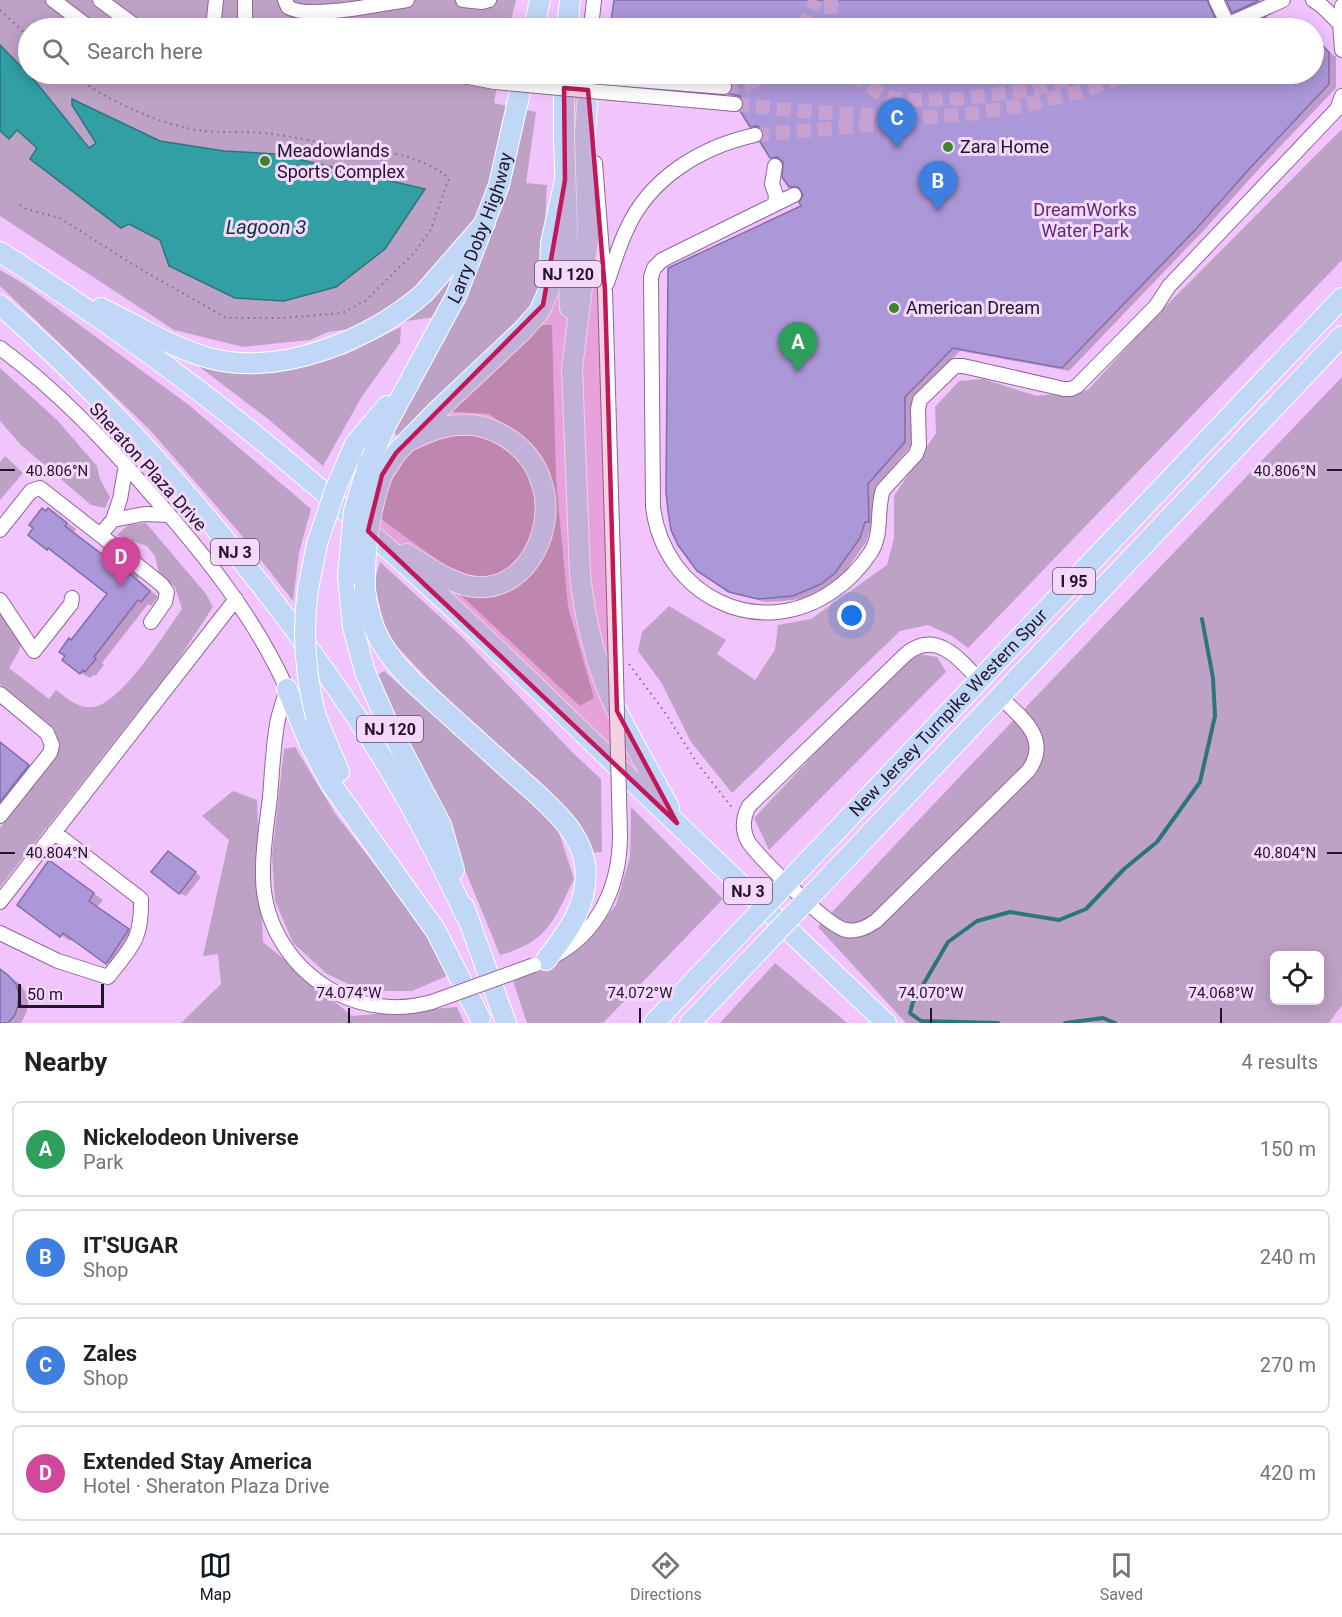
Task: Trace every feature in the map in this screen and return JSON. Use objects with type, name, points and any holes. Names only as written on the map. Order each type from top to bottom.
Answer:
[{"type":"highway","points":[[536,18],[540,0]]},
{"type":"highway","points":[[568,18],[570,0]]},
{"type":"highway","name":"Larry Doby Highway","points":[[413,374],[456,296],[485,223],[499,185],[522,84]]},
{"type":"highway","name":"NJ 120","points":[[564,84],[565,180],[578,555],[583,599],[601,672],[616,710],[677,823]]},
{"type":"highway","points":[[572,369],[588,239],[585,135],[587,104]]},
{"type":"highway","points":[[540,962],[566,934],[576,915],[582,898],[586,872],[583,853],[558,814],[396,664],[377,636],[370,616],[365,590],[365,564],[375,469],[396,453],[539,312],[549,290],[551,243],[565,180]]},
{"type":"highway","points":[[45,281],[201,355],[233,362],[274,361],[308,354],[348,341],[400,313],[424,293],[485,223]]},
{"type":"highway","name":"NJ 3","points":[[0,252],[45,281],[215,403],[377,538],[489,642],[886,1023]]},
{"type":"highway","name":"New Jersey Turnpike Western Spur","points":[[654,1023],[1342,298]]},
{"type":"highway","name":"NJ 3","points":[[0,305],[76,374],[142,441],[198,505],[275,603],[349,705],[394,776],[426,834],[467,918],[506,1023]]},
{"type":"highway","name":"New Jersey Turnpike Western Spur","points":[[690,1023],[1342,336]]},
{"type":"highway","points":[[413,374],[355,444],[336,488],[317,544],[308,589],[305,653],[316,717],[334,763],[351,795],[414,879],[436,914],[466,971],[481,1021]]},
{"type":"highway","name":"NJ 120","points":[[413,374],[375,469],[361,484],[354,511],[348,576],[353,627],[365,672],[390,729],[441,825],[467,918]]},
{"type":"highway","points":[[377,538],[453,580],[477,587],[494,586],[517,574],[530,561],[541,537],[546,510],[541,480],[524,452],[508,439],[489,429],[460,424],[408,441]]},
{"type":"highway","points":[[287,689],[312,749],[332,784],[436,931],[481,1021]]},
{"type":"street","points":[[53,0],[77,18]]},
{"type":"street","points":[[100,0],[124,18]]},
{"type":"street","points":[[214,18],[216,0]]},
{"type":"street","points":[[285,0],[293,11],[314,13],[407,0]]},
{"type":"street","points":[[463,0],[482,2],[489,0]]},
{"type":"street","points":[[592,18],[594,0]]},
{"type":"street","points":[[1216,0],[1221,18]]},
{"type":"street","points":[[1244,18],[1283,0]]},
{"type":"street","points":[[1313,0],[1340,24]]},
{"type":"street","points":[[240,18],[245,3]]},
{"type":"street","points":[[245,3],[250,18]]},
{"type":"street","points":[[1342,6],[1340,24],[1342,50]]},
{"type":"street","points":[[516,84],[735,104]]},
{"type":"street","points":[[287,689],[277,724],[262,869],[267,905],[275,928],[287,951],[319,983],[340,995],[365,1004],[390,1008],[432,1002],[540,962],[568,948],[583,934],[604,907],[616,876],[620,836],[605,290],[592,134],[587,104],[588,84]]},
{"type":"street","points":[[687,84],[724,87]]},
{"type":"street","points":[[794,195],[662,260],[654,268],[651,278],[653,507],[660,538],[676,567],[700,591],[728,606],[764,612],[790,610],[813,603],[840,586],[861,565],[873,549],[879,530],[883,490],[916,454],[919,446],[918,409],[920,400],[955,366],[1064,389],[1077,386],[1156,306],[1169,286],[1337,109],[1342,96]]},
{"type":"street","points":[[605,290],[626,231],[636,212],[651,192],[680,166],[701,153],[727,142],[755,135]]},
{"type":"street","points":[[775,166],[772,184],[776,195],[775,204]]},
{"type":"street","name":"Sheraton Plaza Drive","points":[[0,348],[7,357],[62,400],[126,465],[169,515],[236,600],[266,645],[287,689]]},
{"type":"street","points":[[100,535],[113,520],[122,491],[126,465]]},
{"type":"street","points":[[0,530],[31,491],[40,488],[162,585],[167,592],[165,602],[151,622]]},
{"type":"street","points":[[113,520],[144,514],[169,515]]},
{"type":"street","points":[[0,600],[34,651],[71,604],[72,598]]},
{"type":"street","points":[[0,902],[236,600]]},
{"type":"street","points":[[980,680],[948,650],[928,644],[916,647],[749,806],[744,817],[744,833],[753,849],[826,919],[847,930],[865,928],[882,917],[1032,765],[1037,746],[1032,732],[1022,718],[999,696]]},
{"type":"street","points":[[0,694],[47,733],[52,745],[50,753],[0,816]]},
{"type":"street","points":[[0,933],[58,961],[108,976],[134,944],[142,922],[141,899],[54,832]]},
{"type":"path","points":[[0,10],[18,27]]},
{"type":"path","points":[[20,205],[26,209],[60,218],[132,264],[226,318],[281,318],[342,313],[365,301],[414,253],[431,229],[449,178],[435,167],[383,151],[272,134],[203,131],[162,122],[98,92],[86,84]]},
{"type":"path","points":[[626,660],[731,808],[744,817]]},
{"type":"highlighted area","points":[[564,88],[588,90],[592,134],[605,290],[617,711],[677,823],[368,531],[382,475],[396,453],[543,305],[565,180]]},
{"type":"shaded area","name":"Meadowlands Sports Complex","points":[[0,0],[516,0],[512,18],[18,18],[18,84],[497,84],[494,103],[536,112],[526,183],[547,185],[542,276],[533,305],[398,437],[394,432],[457,314],[328,332],[310,340],[243,347],[174,330],[0,216]]},
{"type":"shaded area","points":[[1342,129],[1342,260],[968,648],[952,636],[928,625],[900,631],[732,793],[691,742],[661,682],[638,651],[642,632],[669,606],[726,640],[717,654],[755,680],[775,650],[778,625],[811,619],[887,565],[894,538],[894,496],[936,433],[935,407],[959,381],[983,379],[1037,396],[1088,390],[1147,325]]},
{"type":"shaded area","points":[[0,270],[24,284],[190,406],[311,509],[299,553],[293,601],[238,531],[150,430],[0,286]]},
{"type":"shaded area","points":[[538,325],[552,325],[556,479],[568,607],[594,698],[580,706],[452,587],[463,591],[544,551],[525,440],[489,414],[447,411]]},
{"type":"shaded area","points":[[401,327],[400,343],[361,398],[323,466],[268,419],[193,362],[271,370],[344,355]]},
{"type":"shaded area","points":[[0,368],[57,420],[97,466],[100,479],[110,497],[105,508],[91,505],[21,445],[0,421]]},
{"type":"shaded area","points":[[1342,377],[1342,1005],[1329,1023],[906,1023],[818,927]]},
{"type":"shaded area","points":[[475,434],[508,451],[527,474],[535,501],[533,528],[523,552],[505,570],[483,578],[451,571],[379,517],[390,475],[403,455],[438,437]]},
{"type":"shaded area","points":[[5,456],[23,473],[0,500],[0,462]]},
{"type":"shaded area","points":[[146,523],[206,594],[213,607],[176,663],[0,887],[0,828],[55,758],[55,730],[0,684],[0,612],[21,643],[9,668],[49,699],[56,690],[82,706],[93,707],[104,703],[116,694],[142,666],[182,609],[175,587],[159,573],[155,556],[147,546],[117,535],[128,525]]},
{"type":"shaded area","points":[[380,562],[462,637],[573,753],[601,779],[602,852],[589,853],[579,822],[548,789],[440,692],[387,636],[374,583]]},
{"type":"shaded area","points":[[919,654],[937,657],[946,672],[769,850],[754,818],[890,674]]},
{"type":"shaded area","points":[[384,671],[557,826],[574,879],[548,928],[516,950],[500,955],[449,831],[374,677]]},
{"type":"shaded area","points":[[295,747],[336,815],[425,929],[449,975],[412,991],[363,991],[327,974],[293,943],[275,901],[272,855],[284,749]]},
{"type":"shaded area","points":[[233,791],[257,800],[263,942],[352,1016],[457,1007],[464,1023],[181,1023],[221,984],[218,954],[203,956],[229,840],[202,816]]},
{"type":"shaded area","points":[[631,807],[723,899],[603,1023],[527,1023],[513,981],[551,965],[585,943],[616,905],[630,857]]},
{"type":"shaded area","points":[[775,963],[847,1023],[720,1023]]},
{"type":"water","name":"Lagoon 3","points":[[0,45],[18,64],[18,84],[37,84],[89,148],[96,143],[72,105],[72,99],[160,141],[224,151],[276,154],[425,189],[385,249],[336,287],[284,301],[235,298],[169,266],[160,240],[129,224],[121,228],[30,159],[37,148],[17,130],[9,139],[0,131]]},
{"type":"building","points":[[614,0],[1207,0],[1215,18],[611,18]]},
{"type":"building","points":[[1226,0],[1258,0],[1258,1],[1232,13]]},
{"type":"building","name":"American Dream","points":[[1324,47],[1329,52],[1329,84],[1197,228],[1062,368],[953,348],[905,397],[905,442],[868,484],[869,522],[865,522],[860,538],[835,573],[821,584],[793,596],[758,599],[729,592],[697,571],[678,545],[671,530],[666,492],[668,268],[801,206],[799,202],[803,195],[798,187],[789,187],[782,177],[783,162],[777,157],[770,158],[760,142],[764,137],[762,129],[757,126],[750,127],[740,111],[744,105],[743,100],[740,96],[729,94],[733,88],[732,84],[1324,84]]},
{"type":"building","points":[[42,508],[46,511],[48,508],[67,523],[65,526],[107,558],[119,565],[121,563],[127,565],[129,573],[150,591],[141,602],[138,600],[94,657],[96,659],[85,672],[83,670],[80,674],[62,660],[65,656],[59,652],[107,594],[28,535],[33,528],[29,525]]},
{"type":"building","points":[[0,742],[29,765],[0,802]]},
{"type":"building","points":[[168,851],[196,872],[179,894],[151,872]]},
{"type":"building","points":[[49,860],[94,893],[89,901],[129,929],[106,964],[63,933],[60,937],[17,905]]},
{"type":"building","points":[[0,969],[16,984],[19,994],[15,1015],[8,1023],[0,1023]]},
{"type":"waterway","points":[[998,1023],[921,1021],[910,1013],[913,1002],[948,942],[977,921],[1010,912],[1059,920],[1086,909],[1124,869],[1157,842],[1200,782],[1215,716],[1213,678],[1202,619]]},
{"type":"waterway","points":[[1065,1023],[1103,1018],[1115,1023]]},
{"type":"tunnel","points":[[808,18],[816,0]]},
{"type":"tunnel","points":[[831,0],[832,18]]},
{"type":"tunnel","points":[[724,87],[747,84]]},
{"type":"tunnel","points":[[866,84],[881,94],[902,100],[967,98],[1036,89],[1053,84]]},
{"type":"tunnel","points":[[735,104],[798,111],[921,118],[969,114],[1027,105],[1102,84]]},
{"type":"tunnel","points":[[755,135],[884,124]]},
{"type":"place","name":"Zara Home","points":[[948,147]]},
{"type":"place","name":"Zales","points":[[897,148]]},
{"type":"place","name":"Meadowlands Sports Complex","points":[[265,161]]},
{"type":"place","name":"IT'SUGAR","points":[[938,211]]},
{"type":"place","name":"American Dream","points":[[894,308]]},
{"type":"place","name":"Nickelodeon Universe","points":[[798,372]]},
{"type":"place","name":"Extended Stay America","points":[[121,587]]},
{"type":"park label","name":"DreamWorks Water Park","points":[[1085,220]]}]
